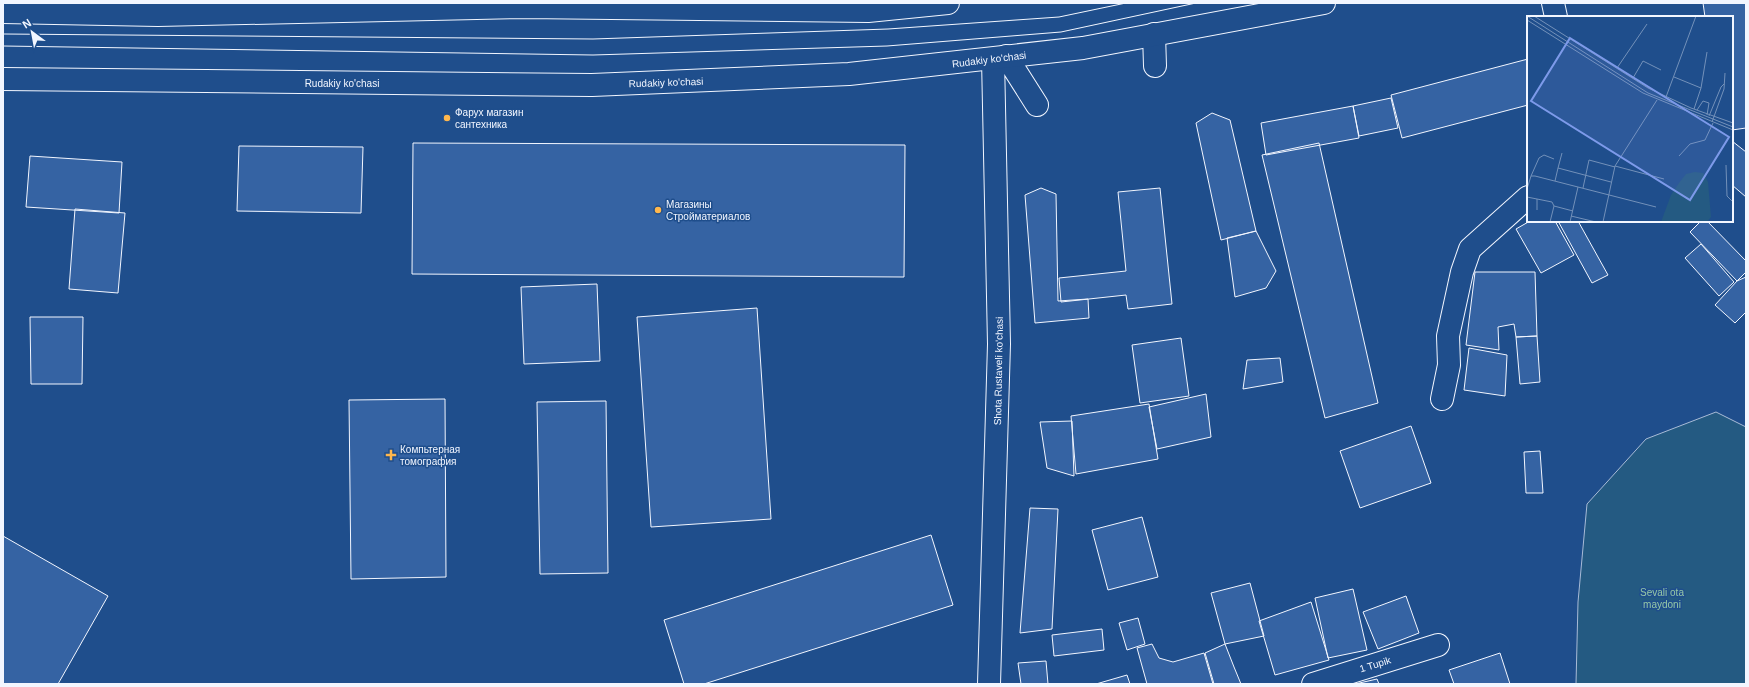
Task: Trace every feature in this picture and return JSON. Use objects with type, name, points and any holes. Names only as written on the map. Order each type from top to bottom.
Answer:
[{"type":"main road","points":[[9,9],[158,15],[525,5],[695,6],[868,11],[948,3]]},
{"type":"main road","name":"Rudakiy ko'chasi","points":[[3,79],[592,85],[850,74],[1083,48],[1324,3]]},
{"type":"main road","points":[[1553,3],[1556,16]]},
{"type":"main road","points":[[1154,34],[1155,66]]},
{"type":"main road","points":[[999,58],[1037,105]]},
{"type":"main road","name":"Shota Rustaveli ko'chasi","points":[[989,684],[999,344],[999,58]]},
{"type":"main road","points":[[1442,399],[1449,365],[1448,336],[1462,272],[1470,249],[1527,198]]},
{"type":"main road","name":"1 Tupik","points":[[1313,684],[1438,645]]},
{"type":"green space","name":"Sevali ota maydoni","points":[[1716,412],[1746,427],[1746,684],[1576,684],[1578,602],[1587,504],[1646,439]]},
{"type":"building","points":[[1703,3],[1746,3],[1746,128],[1733,130],[1733,16],[1705,16]]},
{"type":"building","points":[[1527,59],[1527,105],[1402,138],[1391,95]]},
{"type":"building","points":[[1391,98],[1398,128],[1359,136],[1353,106]]},
{"type":"building","points":[[1353,106],[1359,138],[1266,155],[1261,123]]},
{"type":"building","points":[[1212,113],[1230,120],[1256,231],[1221,240],[1196,123]]},
{"type":"building","points":[[1733,142],[1746,152],[1746,197],[1733,186]]},
{"type":"building","name":"Магазины Стройматериалов","points":[[413,143],[905,145],[904,277],[412,274]]},
{"type":"building","points":[[1319,143],[1378,403],[1325,418],[1262,155]]},
{"type":"building","points":[[239,146],[363,147],[361,213],[237,211]]},
{"type":"building","points":[[30,156],[122,162],[119,213],[26,207]]},
{"type":"building","points":[[1041,188],[1056,194],[1058,301],[1088,299],[1089,318],[1035,323],[1025,195]]},
{"type":"building","points":[[1160,188],[1172,304],[1128,309],[1126,295],[1061,302],[1059,278],[1126,271],[1118,192]]},
{"type":"building","points":[[75,209],[125,213],[118,293],[69,289]]},
{"type":"building","points":[[1528,222],[1556,222],[1574,255],[1541,273],[1516,229]]},
{"type":"building","points":[[1559,222],[1579,222],[1608,275],[1592,283]]},
{"type":"building","points":[[1700,222],[1708,222],[1746,261],[1746,272],[1737,281],[1690,232]]},
{"type":"building","points":[[1256,231],[1276,271],[1266,288],[1235,297],[1227,238]]},
{"type":"building","points":[[1701,244],[1734,282],[1719,296],[1685,258]]},
{"type":"building","points":[[1475,272],[1535,272],[1537,336],[1516,337],[1514,324],[1498,327],[1499,350],[1466,345]]},
{"type":"building","points":[[1746,277],[1746,312],[1735,323],[1715,305],[1737,281]]},
{"type":"building","points":[[597,284],[600,361],[524,364],[521,287]]},
{"type":"building","points":[[757,308],[771,519],[651,527],[637,317]]},
{"type":"building","points":[[30,317],[83,317],[82,384],[31,384]]},
{"type":"building","points":[[1537,336],[1540,382],[1520,384],[1516,337]]},
{"type":"building","points":[[1181,338],[1189,396],[1140,403],[1132,345]]},
{"type":"building","points":[[1469,348],[1507,355],[1505,396],[1464,390]]},
{"type":"building","points":[[1280,358],[1283,382],[1243,389],[1247,360]]},
{"type":"building","points":[[1206,394],[1211,437],[1157,449],[1149,407]]},
{"type":"building","points":[[445,399],[446,577],[351,579],[349,400]]},
{"type":"building","points":[[606,401],[608,573],[540,574],[537,402]]},
{"type":"building","points":[[1149,404],[1158,459],[1076,474],[1071,416]]},
{"type":"building","points":[[1072,421],[1074,476],[1047,468],[1040,422]]},
{"type":"building","points":[[1411,426],[1431,483],[1360,508],[1340,451]]},
{"type":"building","points":[[1540,451],[1543,493],[1526,493],[1524,452]]},
{"type":"building","points":[[1030,508],[1058,509],[1052,629],[1020,633]]},
{"type":"building","points":[[1142,517],[1158,577],[1108,590],[1092,530]]},
{"type":"building","points":[[931,535],[953,605],[704,684],[684,684],[664,620]]},
{"type":"building","points":[[3,536],[108,596],[58,684],[3,684]]},
{"type":"building","points":[[1250,583],[1264,636],[1225,644],[1211,593]]},
{"type":"building","points":[[1353,589],[1367,650],[1328,658],[1315,598]]},
{"type":"building","points":[[1406,596],[1419,633],[1378,649],[1363,612]]},
{"type":"building","points":[[1311,602],[1329,660],[1275,675],[1259,621]]},
{"type":"building","points":[[1138,618],[1145,644],[1127,650],[1119,623]]},
{"type":"building","points":[[1102,629],[1104,650],[1054,656],[1052,635]]},
{"type":"building","points":[[1152,644],[1159,658],[1173,662],[1204,653],[1213,684],[1147,684],[1137,648]]},
{"type":"building","points":[[1225,644],[1241,684],[1214,684],[1205,653]]},
{"type":"building","points":[[1500,653],[1510,684],[1454,684],[1449,670]]},
{"type":"building","points":[[1046,661],[1048,684],[1021,684],[1018,663]]},
{"type":"building","points":[[1127,675],[1130,684],[1096,684]]},
{"type":"building","points":[[1377,679],[1379,684],[1355,684]]},
{"type":"tram line","points":[[3,34],[593,39],[888,29],[1059,17],[1126,3]]},
{"type":"tram line","points":[[3,46],[593,55],[887,46],[1061,32],[1196,3]]},
{"type":"place","name":"Фарух магазин сантехника","points":[[447,118]]},
{"type":"place","name":"Магазины Стройматериалов","points":[[658,210]]},
{"type":"place","name":"Компьтерная томография","points":[[391,455]]}]
